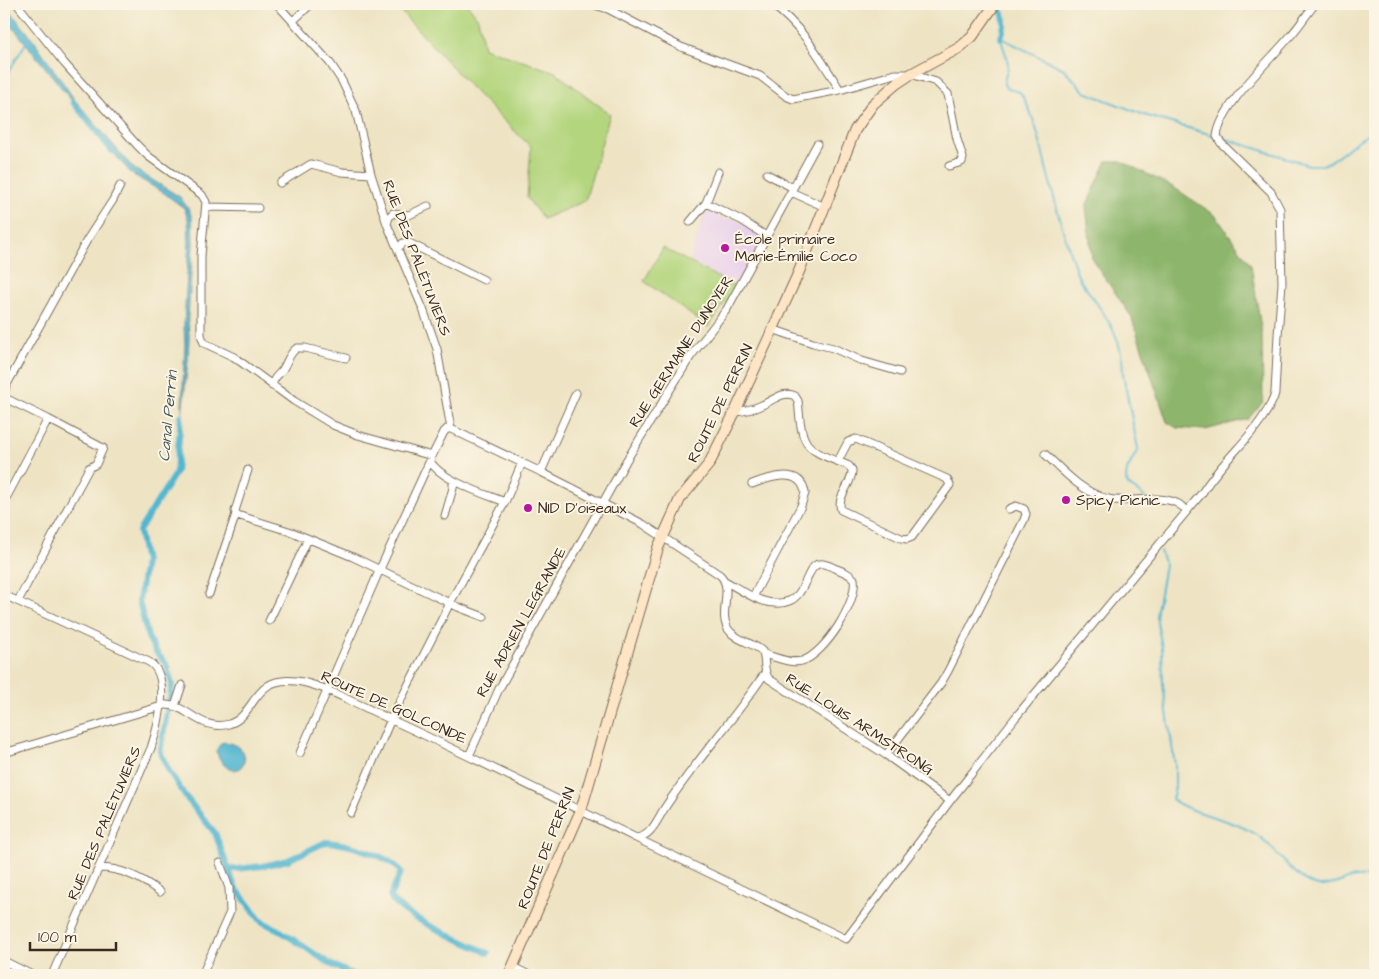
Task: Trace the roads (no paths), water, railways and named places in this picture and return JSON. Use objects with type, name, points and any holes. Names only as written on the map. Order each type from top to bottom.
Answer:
[{"type":"main road","name":"ROUTE DE PERRIN","points":[[511,971],[581,810],[662,538],[680,499],[709,464],[735,412],[798,274],[848,144],[860,121],[873,104],[889,89],[911,74],[960,48],[972,36],[994,6]]},
{"type":"street","points":[[17,4],[64,62],[148,156],[202,195],[206,207],[201,256],[202,341],[207,346],[238,359],[272,386],[316,415],[347,432],[431,458],[436,469],[453,480],[504,502]]},
{"type":"street","name":"RUE DES PALÉTUVIERS","points":[[276,4],[293,20],[330,63],[346,89],[359,121],[371,174],[387,224],[437,349],[451,429]]},
{"type":"street","points":[[293,20],[311,4]]},
{"type":"street","points":[[591,4],[607,6],[681,47],[760,76],[791,98],[798,99],[840,90],[895,74],[911,74],[936,82],[948,94],[957,139],[964,158],[962,162],[949,166]]},
{"type":"street","points":[[771,4],[785,14],[800,29],[840,90]]},
{"type":"street","points":[[950,801],[1015,718],[1247,439],[1273,402],[1276,393],[1282,283],[1280,209],[1271,192],[1218,136],[1222,120],[1241,93],[1315,4]]},
{"type":"street","name":"RUE GERMAINE DUNOYER","points":[[603,504],[626,461],[691,356],[727,309],[816,144]]},
{"type":"street","points":[[280,183],[311,164],[342,172],[371,174]]},
{"type":"street","points":[[690,222],[706,203],[718,172]]},
{"type":"street","points":[[767,174],[792,190],[825,207]]},
{"type":"street","points":[[18,602],[90,467],[96,464],[103,449],[48,419],[7,400],[4,394],[6,386],[87,240],[120,186]]},
{"type":"street","points":[[706,203],[741,220],[766,236]]},
{"type":"street","points":[[387,224],[391,214],[409,215],[428,206]]},
{"type":"street","points":[[206,207],[258,208]]},
{"type":"street","points":[[398,248],[403,243],[409,243],[484,280]]},
{"type":"street","points":[[772,328],[812,344],[834,348],[862,361],[900,372]]},
{"type":"street","points":[[272,386],[274,378],[283,369],[290,355],[297,348],[305,348],[346,358]]},
{"type":"street","points":[[541,472],[576,392]]},
{"type":"street","points":[[735,412],[762,405],[783,394],[794,395],[798,401],[804,439],[808,445],[816,451],[838,461],[849,466],[853,472],[840,502],[841,510],[905,539],[914,535],[950,485],[950,481],[946,478],[856,439],[848,442],[838,461]]},
{"type":"street","points":[[4,502],[48,419]]},
{"type":"street","points":[[300,753],[380,569],[431,458],[447,429],[451,429],[541,472],[643,524],[753,597],[777,603],[784,603],[794,599],[804,588],[814,566],[820,564],[846,572],[852,576],[854,586],[842,622],[830,639],[806,660],[794,662],[764,654],[760,649],[735,636],[728,629],[724,616],[725,580]]},
{"type":"street","points":[[1045,454],[1075,480],[1098,496],[1110,500],[1126,501],[1168,500],[1179,503],[1186,511]]},
{"type":"street","points":[[351,813],[391,719],[504,502],[522,463]]},
{"type":"street","points":[[208,594],[236,514],[236,504],[248,470]]},
{"type":"street","points":[[752,484],[777,476],[787,476],[800,482],[805,493],[801,506],[753,597]]},
{"type":"street","points":[[445,516],[453,488],[453,480]]},
{"type":"street","name":"RUE ADRIEN LEGRANDE","points":[[469,756],[499,689],[603,504]]},
{"type":"street","points":[[886,755],[941,683],[1024,520],[1026,514],[1024,509],[1016,506],[1009,509]]},
{"type":"street","points":[[236,514],[308,539],[380,569],[450,603],[484,617]]},
{"type":"street","points":[[270,621],[308,539]]},
{"type":"street","name":"RUE DES PALÉTUVIERS","points":[[4,595],[153,665],[158,669],[160,676],[161,706],[151,748],[52,975]]},
{"type":"street","name":"RUE LOUIS ARMSTRONG","points":[[764,654],[765,672],[771,682],[886,755],[950,801]]},
{"type":"street","points":[[636,838],[644,836],[652,829],[680,785],[752,692],[765,672]]},
{"type":"street","name":"ROUTE DE GOLCONDE","points":[[4,753],[168,704],[208,724],[222,725],[238,719],[260,692],[273,684],[284,681],[298,681],[328,690],[391,719],[846,939],[950,801]]},
{"type":"street","points":[[175,706],[182,685]]},
{"type":"street","points":[[202,975],[230,912],[229,888],[220,863]]},
{"type":"street","points":[[99,868],[109,868],[136,877],[160,892]]},
{"type":"street","points":[[4,961],[17,972],[32,975]]},
{"type":"street","points":[[511,971],[529,975]]},
{"type":"water","points":[[4,4],[33,39],[74,99],[133,168],[180,197],[192,217],[193,244],[188,318],[188,361],[181,424],[189,241],[188,218],[184,208],[164,193],[132,174],[121,162],[4,16]]},
{"type":"water","points":[[225,742],[237,746],[243,752],[244,759],[242,765],[237,769],[231,769],[223,764],[216,751],[221,743]]},
{"type":"waterway","points":[[996,4],[1002,11],[1004,20],[1001,38]]},
{"type":"waterway","points":[[1001,38],[1008,65],[1004,85],[1008,89],[1020,92],[1025,100],[1039,138],[1064,233],[1078,276],[1104,314],[1118,341],[1138,449],[1127,470],[1126,480],[1128,485],[1145,497]]},
{"type":"waterway","points":[[1001,38],[1064,69],[1085,92],[1147,116],[1216,136]]},
{"type":"waterway","points":[[4,79],[26,43]]},
{"type":"waterway","name":"Canal Perrin","points":[[73,102],[112,151]]},
{"type":"waterway","points":[[1220,137],[1309,165],[1323,165],[1375,130]]},
{"type":"waterway","name":"Canal Perrin","points":[[181,416],[176,472],[139,531],[145,562],[139,601],[148,637],[156,652],[167,665],[172,685],[160,752],[169,771],[185,796],[215,833],[235,887],[261,921],[282,932],[330,964],[354,975]]},
{"type":"waterway","points":[[1160,551],[1165,565],[1156,616],[1162,648],[1163,685],[1175,765],[1175,787],[1172,799],[1186,807],[1253,832],[1267,843],[1295,873],[1311,884],[1324,886],[1356,877],[1375,878]]},
{"type":"waterway","points":[[228,870],[263,866],[288,860],[326,842],[367,851],[388,861],[401,872],[390,896],[406,912],[434,928],[488,953]]},
{"type":"place","name":"École primaire Marie-Émilie Coco","points":[[725,248]]},
{"type":"place","name":"Spicy Picnic","points":[[1066,500]]},
{"type":"place","name":"NID D'oiseaux","points":[[528,508]]}]
